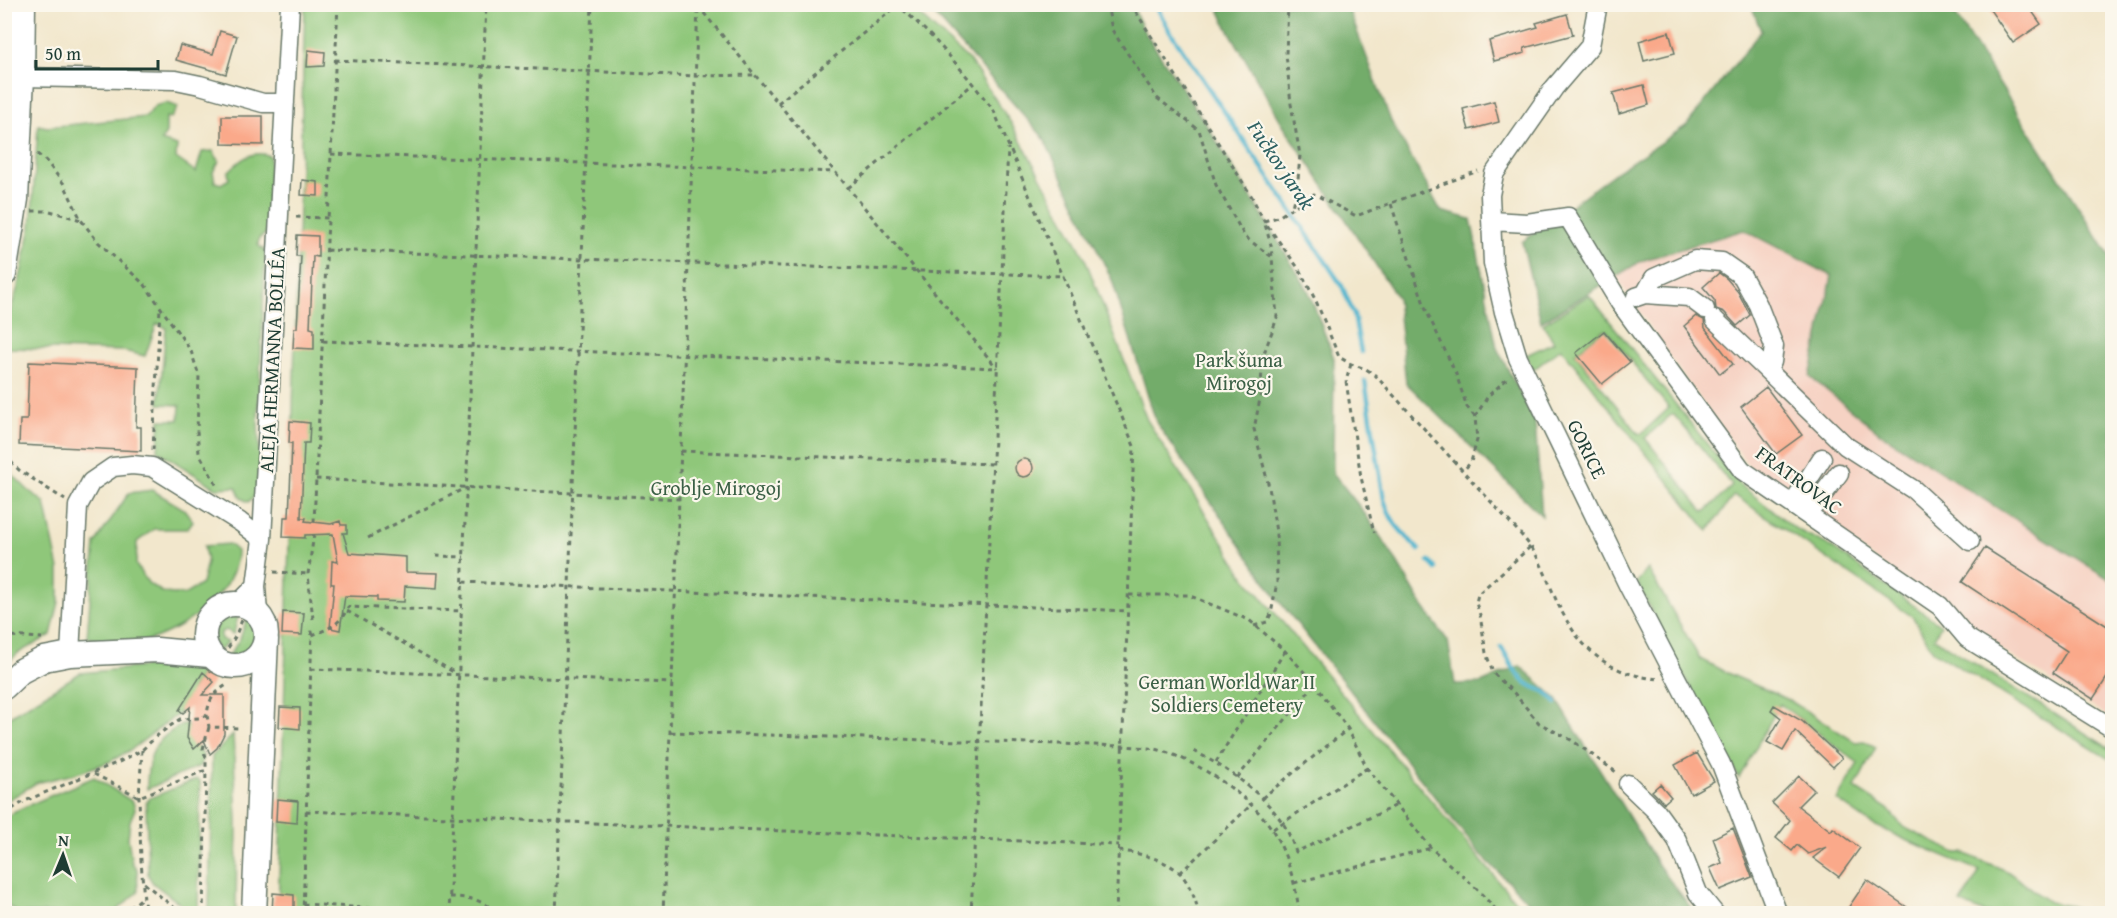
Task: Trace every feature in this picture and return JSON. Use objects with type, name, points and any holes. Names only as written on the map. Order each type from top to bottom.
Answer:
[{"type":"main road","points":[[4,274],[24,157],[22,4]]},
{"type":"main road","points":[[157,650],[178,641],[219,608],[229,604],[246,611],[266,630],[254,914]]},
{"type":"main road","points":[[208,619],[203,635],[205,645],[263,701]]},
{"type":"main road","points":[[4,687],[21,671],[44,659],[70,654],[157,650],[225,664],[246,664],[257,657],[266,639]]},
{"type":"street","name":"ALEJA HERMANNA BOLLÉA","points":[[246,611],[256,586],[262,539],[290,4]]},
{"type":"street","name":"GORICE","points":[[1598,4],[1590,46],[1554,88],[1494,174],[1490,195],[1493,263],[1518,358],[1628,585],[1721,764],[1778,914]]},
{"type":"street","points":[[22,77],[176,80],[263,103],[285,103]]},
{"type":"street","points":[[4,134],[9,150],[24,157]]},
{"type":"street","name":"FRATROVAC","points":[[1491,221],[1527,223],[1568,217],[1620,303],[1742,470],[1796,499],[1940,606],[1966,638],[2112,728]]},
{"type":"street","points":[[1645,294],[1654,278],[1695,260],[1722,262],[1742,276],[1758,305],[1774,346],[1772,362],[1767,369]]},
{"type":"street","points":[[1620,303],[1645,294],[1689,297],[1710,314],[1846,446],[1914,490],[1970,541]]},
{"type":"street","points":[[1822,458],[1796,499],[1815,505],[1839,473]]},
{"type":"street","points":[[70,654],[78,506],[92,482],[113,467],[132,465],[152,467],[240,522],[262,539]]},
{"type":"street","points":[[1628,784],[1656,811],[1677,840],[1698,893],[1715,914]]},
{"type":"path","points":[[314,522],[338,4]]},
{"type":"path","points":[[303,904],[449,913],[486,4]]},
{"type":"path","points":[[556,914],[592,4]]},
{"type":"path","points":[[1107,4],[1112,30],[1157,98],[1198,130],[1216,185],[1245,237],[1272,257]]},
{"type":"path","points":[[1131,4],[1252,197],[1264,221],[1299,269],[1316,302],[1339,357],[1375,375],[1516,529],[1536,554],[1562,611],[1578,638],[1604,662],[1618,671],[1638,677],[1666,679],[1676,677]]},
{"type":"path","points":[[1288,4],[1286,54],[1291,104],[1300,155],[1298,180],[1292,207]]},
{"type":"path","points":[[697,5],[997,368]]},
{"type":"path","points":[[663,914],[697,5]]},
{"type":"path","points":[[778,103],[897,5],[920,25],[974,84],[994,111],[1064,276],[1134,446],[1116,914]]},
{"type":"path","points":[[335,60],[695,76],[755,75]]},
{"type":"path","points":[[848,188],[974,84]]},
{"type":"path","points":[[971,914],[1008,146]]},
{"type":"path","points":[[331,154],[835,172]]},
{"type":"path","points":[[24,157],[46,161],[64,184],[81,220],[98,242],[145,285],[191,351],[199,376],[197,431],[199,453],[221,494]]},
{"type":"path","points":[[1264,221],[1278,217],[1314,194],[1356,216],[1488,167]]},
{"type":"path","points":[[1391,204],[1426,310],[1456,374],[1467,407],[1475,417],[1477,440],[1471,462],[1463,471]]},
{"type":"path","points":[[25,212],[50,211],[81,220]]},
{"type":"path","points":[[279,216],[328,218]]},
{"type":"path","points":[[1254,626],[1267,622],[1278,582],[1275,521],[1254,429],[1260,399],[1263,356],[1276,318],[1271,245],[1264,221]]},
{"type":"path","points":[[326,250],[1064,276]]},
{"type":"path","points":[[152,467],[160,305]]},
{"type":"path","points":[[322,341],[997,368]]},
{"type":"path","points":[[1351,364],[1347,373],[1347,390],[1361,477],[1374,533]]},
{"type":"path","points":[[1475,417],[1488,396],[1507,378],[1524,369]]},
{"type":"path","points":[[681,451],[992,464]]},
{"type":"path","points":[[4,454],[19,470],[59,498],[78,506]]},
{"type":"path","points":[[316,479],[679,499]]},
{"type":"path","points":[[368,538],[467,487]]},
{"type":"path","points":[[313,619],[308,574],[314,534]]},
{"type":"path","points":[[1530,547],[1478,594],[1476,603],[1486,653],[1493,673],[1514,693],[1539,723],[1573,741],[1610,766],[1628,784]]},
{"type":"path","points":[[436,556],[464,557]]},
{"type":"path","points":[[463,582],[675,589],[1128,610]]},
{"type":"path","points":[[1129,595],[1188,595],[1249,620],[1285,651],[1316,684],[1348,729],[1366,768],[1431,848],[1474,886],[1500,914]]},
{"type":"path","points":[[303,914],[312,633],[332,628],[345,616],[348,607],[462,610]]},
{"type":"path","points":[[203,914],[206,758],[203,749],[209,727],[207,714],[209,699],[214,692],[246,611]]},
{"type":"path","points":[[346,611],[459,675]]},
{"type":"path","points":[[4,632],[10,636],[42,638],[50,641]]},
{"type":"path","points":[[1216,763],[1285,651]]},
{"type":"path","points":[[311,669],[672,683]]},
{"type":"path","points":[[1237,778],[1316,684]]},
{"type":"path","points":[[4,814],[25,801],[94,774],[142,750],[180,719],[201,718],[207,714]]},
{"type":"path","points":[[209,727],[240,728]]},
{"type":"path","points":[[1262,798],[1348,729]]},
{"type":"path","points":[[670,732],[1123,746],[1156,749],[1191,763],[1228,786],[1251,805],[1273,830],[1294,883],[1299,914]]},
{"type":"path","points":[[142,750],[139,797],[145,914]]},
{"type":"path","points":[[1194,751],[1216,763],[1262,798],[1282,822],[1296,852],[1397,806]]},
{"type":"path","points":[[1273,830],[1366,768]]},
{"type":"path","points":[[94,774],[139,797],[206,770]]},
{"type":"path","points":[[1180,873],[1251,805]]},
{"type":"path","points":[[306,811],[1119,845]]},
{"type":"path","points":[[1294,883],[1431,848]]},
{"type":"path","points":[[1119,850],[1137,852],[1180,873],[1195,899],[1199,914]]},
{"type":"path","points":[[143,882],[182,914]]},
{"type":"path","points":[[123,914],[144,896]]},
{"type":"path","points":[[450,897],[473,898],[483,902],[498,914]]},
{"type":"shaded area","points":[[1744,230],[1832,276],[1810,377],[1881,434],[2112,581],[2112,719],[1970,630],[1749,466],[1672,360],[1615,275],[1641,261]]},
{"type":"green space","name":"Groblje Mirogoj","points":[[305,4],[908,5],[970,61],[1011,123],[1084,256],[1147,420],[1244,576],[1525,913],[278,914]]},
{"type":"green space","name":"Park šuma Mirogoj","points":[[926,5],[1132,5],[1144,31],[1206,124],[1308,290],[1334,358],[1333,473],[1363,511],[1424,608],[1448,641],[1455,684],[1481,683],[1520,666],[1556,698],[1659,866],[1695,913],[1540,913],[1480,854],[1276,597],[1156,422],[1112,280],[1043,137]]},
{"type":"green space","points":[[1217,5],[1347,5],[1391,121],[1441,211],[1471,219],[1497,348],[1535,422],[1542,516],[1406,383],[1397,297],[1282,123],[1227,27]]},
{"type":"green space","points":[[1751,5],[1949,5],[2112,260],[2112,581],[1881,434],[1810,377],[1832,276],[1744,230],[1641,261],[1541,322],[1522,242],[1616,172],[1686,126],[1761,31]]},
{"type":"green space","points":[[166,103],[178,107],[171,118],[166,117],[166,133],[161,141],[177,146],[176,158],[196,172],[202,152],[213,151],[219,161],[213,172],[215,182],[221,184],[229,179],[228,172],[247,157],[258,154],[270,156],[267,233],[259,238],[258,245],[265,251],[258,418],[259,474],[256,494],[248,502],[241,498],[236,487],[216,488],[158,451],[160,420],[179,420],[180,405],[159,404],[166,328],[157,323],[145,356],[124,351],[8,348],[5,344],[5,329],[18,287],[31,227],[38,125],[47,127],[146,117],[155,106]]},
{"type":"green space","points":[[1589,295],[1738,483],[1796,529],[1828,545],[1941,625],[1934,638],[2112,750],[2112,761],[1933,651],[1913,617],[1734,495],[1708,531],[1561,348],[1533,370],[1526,355],[1554,342],[1543,324]],"holes":[[[1606,330],[1669,408],[1641,434],[1575,353]],[[1671,415],[1674,415],[1732,486],[1706,511],[1703,511],[1645,438]]]},
{"type":"green space","points":[[5,467],[45,503],[59,569],[59,602],[51,635],[18,653],[5,666]]},
{"type":"green space","points":[[152,490],[184,509],[193,521],[187,529],[154,529],[137,542],[136,565],[149,584],[164,593],[184,595],[202,584],[207,562],[204,546],[229,544],[237,551],[228,582],[204,609],[189,621],[157,637],[136,643],[87,637],[95,543],[129,493]]},
{"type":"green space","points":[[1648,569],[1700,659],[1789,700],[1855,742],[1864,741],[1876,747],[1855,788],[1888,809],[1903,827],[1956,853],[1963,853],[2007,871],[2049,902],[2071,906],[2089,913],[1985,913],[1961,903],[1980,871],[1870,823],[1837,800],[1858,763],[1780,704],[1739,778],[1637,582]]},
{"type":"green space","points":[[238,616],[234,633],[227,630],[221,632],[221,639],[228,642],[218,650],[214,638],[216,627],[224,619]]},
{"type":"green space","points":[[249,619],[256,629],[255,648],[240,658],[228,657],[240,639],[246,621]]},
{"type":"green space","points":[[163,665],[189,667],[203,672],[192,689],[187,707],[132,749],[109,762],[74,774],[36,783],[5,802],[5,719],[80,673]]},
{"type":"green space","points":[[186,723],[203,756],[200,766],[147,789],[147,777],[154,748],[166,735]]},
{"type":"green space","points":[[233,735],[237,820],[236,913],[209,913],[212,756]]},
{"type":"green space","points":[[94,777],[133,802],[135,809],[130,821],[128,838],[132,863],[137,869],[138,892],[114,913],[19,913],[5,904],[5,819],[13,812]]},
{"type":"green space","points":[[197,779],[200,781],[198,914],[192,913],[153,883],[148,875],[146,803],[150,798]]},
{"type":"building","points":[[1986,4],[2027,4],[2041,24],[2013,43]]},
{"type":"building","points":[[1567,14],[1573,35],[1524,48],[1525,53],[1494,61],[1489,41],[1538,27],[1536,23]]},
{"type":"building","points":[[220,31],[237,36],[226,74],[176,60],[180,45],[213,54]]},
{"type":"building","points":[[1669,32],[1675,53],[1644,61],[1639,41]]},
{"type":"building","points":[[308,50],[325,52],[324,66],[307,67]]},
{"type":"building","points":[[1644,85],[1649,105],[1619,114],[1613,93]]},
{"type":"building","points":[[1494,101],[1499,122],[1469,130],[1463,109]]},
{"type":"building","points":[[222,116],[263,116],[263,145],[222,144]]},
{"type":"building","points":[[302,180],[318,182],[318,196],[301,195]]},
{"type":"building","points":[[297,235],[318,236],[318,257],[313,256],[310,328],[314,329],[314,349],[293,348],[294,328],[297,328],[301,256],[296,256]]},
{"type":"building","points":[[1719,273],[1738,292],[1750,315],[1737,326],[1724,312],[1716,309],[1715,301],[1703,287]]},
{"type":"building","points":[[1696,316],[1704,320],[1705,328],[1733,364],[1720,374],[1684,326]]},
{"type":"building","points":[[1604,331],[1630,362],[1602,384],[1576,353]]},
{"type":"building","points":[[29,362],[138,367],[136,427],[141,427],[141,451],[19,445],[20,420],[27,420]]},
{"type":"building","points":[[1766,387],[1802,435],[1776,454],[1741,407]]},
{"type":"building","points":[[290,421],[310,423],[309,443],[304,443],[301,518],[306,518],[305,521],[331,524],[340,521],[341,525],[347,525],[347,533],[343,533],[349,553],[406,557],[406,572],[438,573],[437,588],[405,586],[404,602],[377,601],[377,597],[345,596],[340,630],[330,628],[334,584],[331,584],[332,561],[338,562],[333,534],[305,535],[305,538],[283,537],[284,517],[289,517],[292,443],[289,443]]},
{"type":"building","points":[[1024,459],[1030,462],[1033,468],[1030,474],[1024,477],[1018,474],[1015,468],[1018,462]]},
{"type":"building","points":[[1985,548],[2112,629],[2112,670],[2093,699],[2053,673],[2067,651],[1962,582]]},
{"type":"building","points":[[283,612],[304,613],[302,635],[282,634]]},
{"type":"building","points":[[203,672],[214,682],[202,695],[224,695],[224,734],[217,748],[210,754],[204,740],[194,749],[187,738],[190,707],[183,713],[179,710]]},
{"type":"building","points":[[1774,705],[1802,721],[1842,758],[1833,767],[1795,731],[1783,751],[1767,742],[1781,718],[1771,710]]},
{"type":"building","points":[[280,707],[300,708],[300,729],[279,727]]},
{"type":"building","points":[[1697,753],[1714,781],[1691,794],[1675,765]]},
{"type":"building","points":[[1799,776],[1814,790],[1798,806],[1831,831],[1833,828],[1860,848],[1839,877],[1813,858],[1827,847],[1808,854],[1797,845],[1792,851],[1776,838],[1790,820],[1772,803]]},
{"type":"building","points":[[1660,784],[1671,797],[1664,803],[1652,791]]},
{"type":"building","points":[[277,799],[298,801],[297,823],[276,821]]},
{"type":"building","points":[[1733,828],[1752,877],[1720,890],[1710,868],[1722,863],[1713,838]]},
{"type":"building","points":[[1867,880],[1917,914],[1844,914]]},
{"type":"building","points":[[273,893],[294,895],[294,914],[272,914]]},
{"type":"waterway","name":"Fučkov jarak","points":[[1155,4],[1168,28],[1342,286],[1354,315],[1361,352]]},
{"type":"waterway","name":"Fučkov jarak","points":[[1365,381],[1384,500],[1394,522],[1419,550]]},
{"type":"waterway","name":"Fučkov jarak","points":[[1429,561],[1436,569]]},
{"type":"waterway","name":"Fučkov jarak","points":[[1501,647],[1524,681],[1546,692],[1556,703]]},
{"type":"park label","name":"German World War II Soldiers Cemetery","points":[[1227,694]]}]
